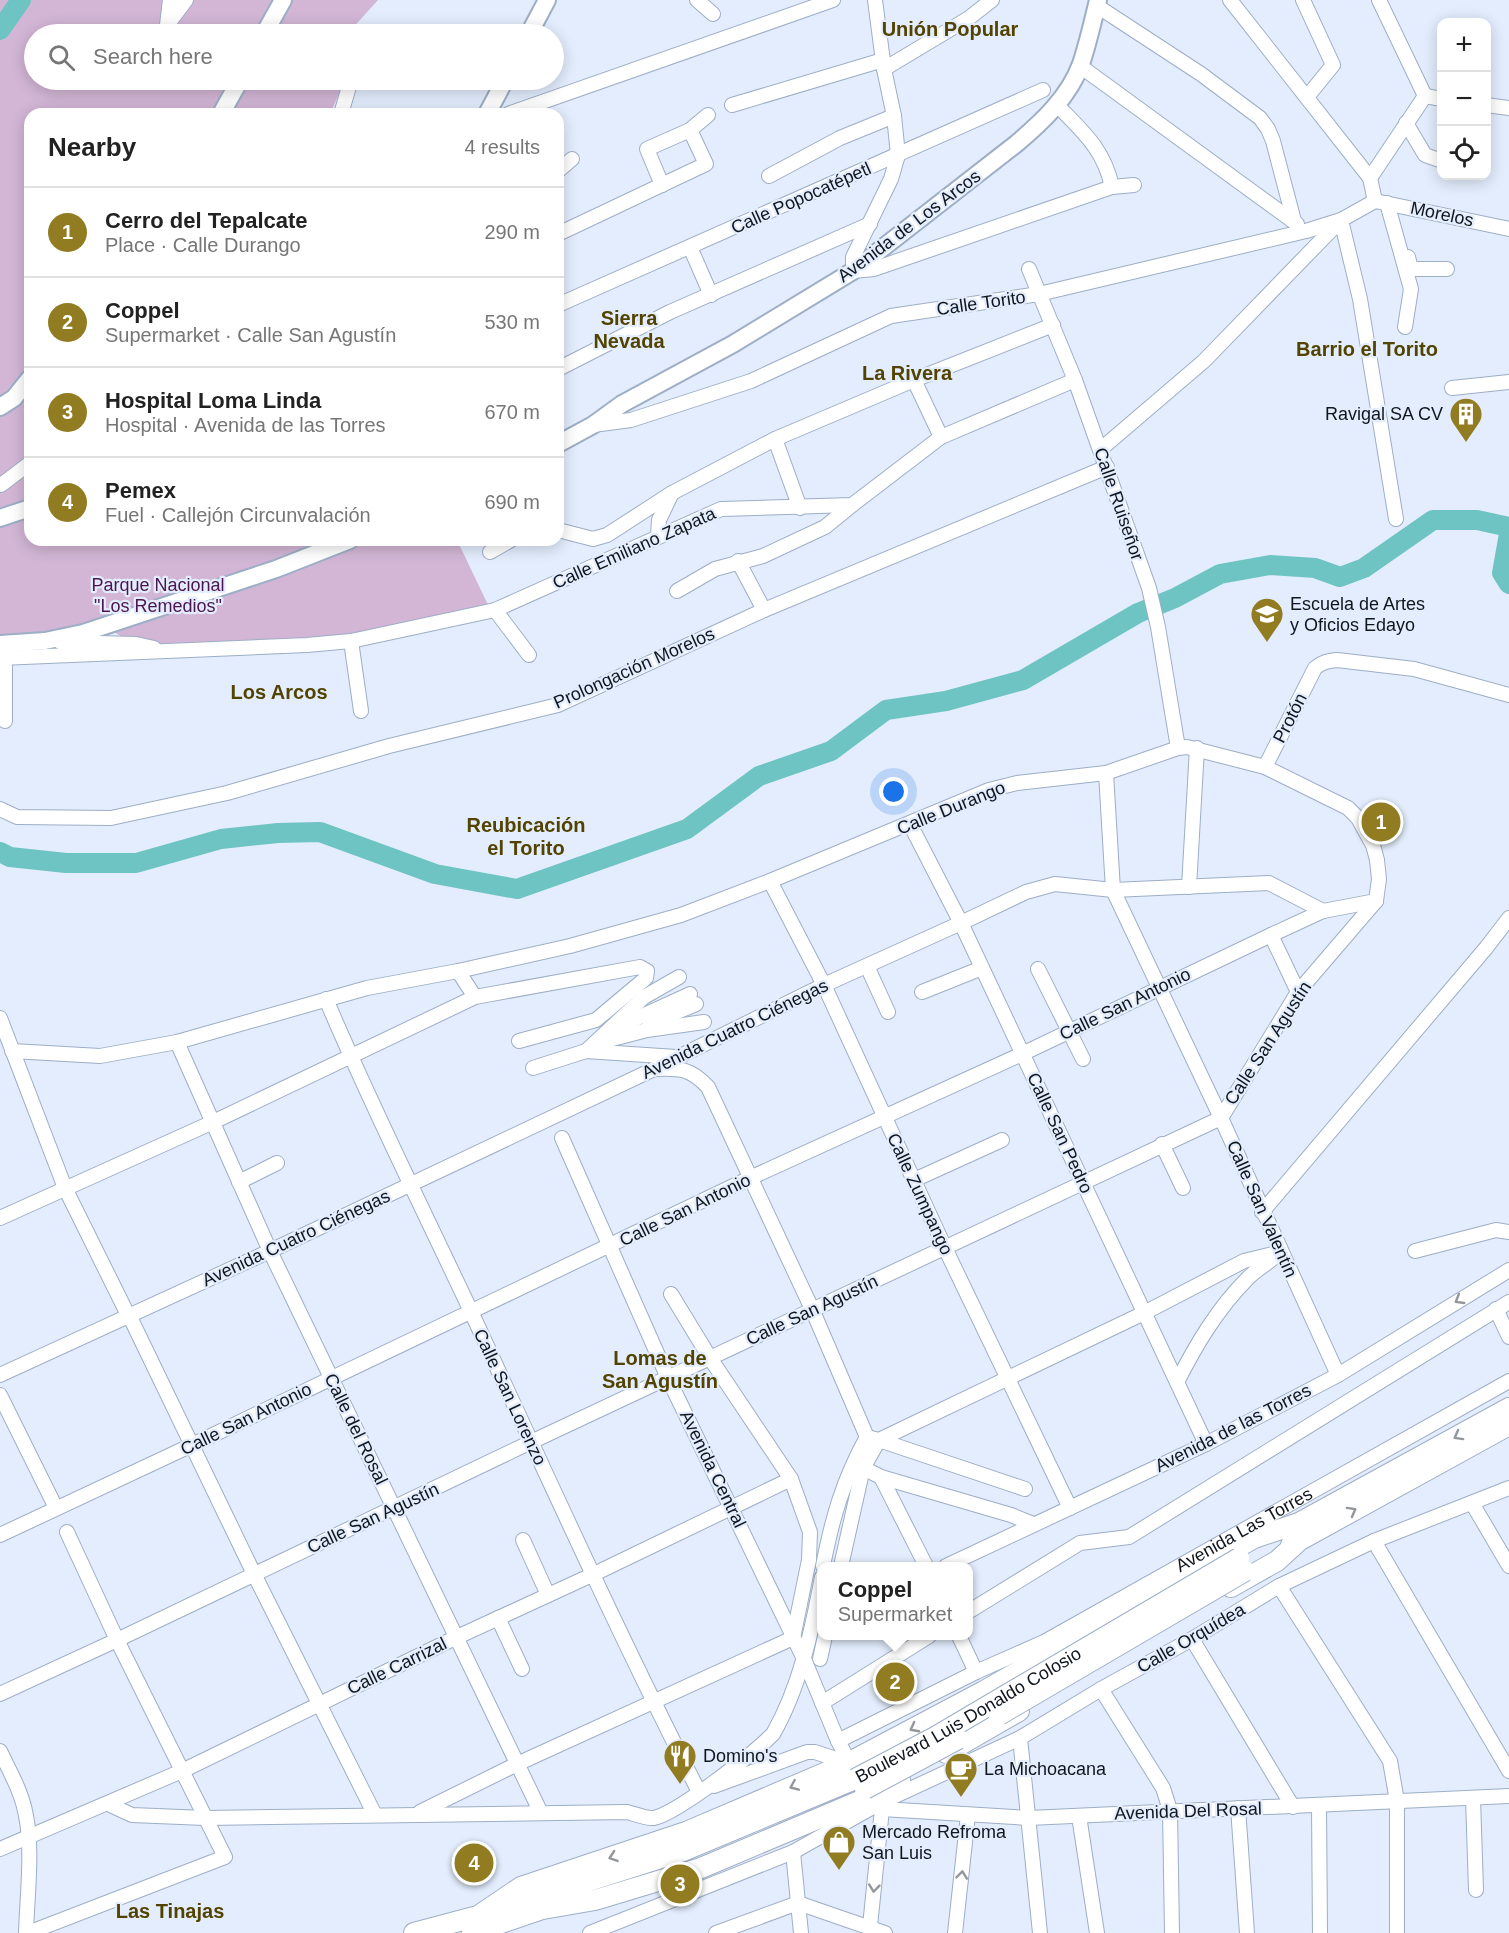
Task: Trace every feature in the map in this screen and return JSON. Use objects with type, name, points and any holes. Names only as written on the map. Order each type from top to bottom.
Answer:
[{"type":"highway","name":"Avenida Las Torres","points":[[1300,1531],[1509,1408]]},
{"type":"highway","name":"Avenida Las Torres","points":[[1300,1531],[1509,1425]]},
{"type":"highway","name":"Boulevard Luis Donaldo Colosio","points":[[475,1924],[587,1887],[698,1860],[865,1790],[933,1754],[1242,1564],[1300,1531]]},
{"type":"highway","points":[[475,1924],[521,1887],[686,1832],[848,1763],[984,1691],[1254,1538],[1300,1531]]},
{"type":"highway","points":[[543,1909],[595,1900],[701,1868],[879,1802],[1277,1561],[1300,1531]]},
{"type":"highway","name":"Boulevard Luis Donaldo Colosio","points":[[414,1933],[475,1924],[543,1909],[587,1887]]},
{"type":"main road","points":[[270,24],[283,0]]},
{"type":"main road","points":[[534,24],[547,0]]},
{"type":"main road","name":"Avenida de Los Arcos","points":[[564,441],[594,425],[622,404],[733,344],[853,272],[1016,144],[1039,125],[1057,105],[1080,66],[1098,3]]},
{"type":"main road","points":[[224,108],[234,90]]},
{"type":"main road","points":[[490,108],[500,90]]},
{"type":"main road","points":[[0,407],[14,398],[24,386]]},
{"type":"main road","points":[[0,518],[24,510]]},
{"type":"main road","points":[[2,654],[83,633],[276,569],[335,546]]},
{"type":"street","points":[[166,24],[170,0]]},
{"type":"street","points":[[169,24],[186,0]]},
{"type":"street","points":[[697,0],[713,14]]},
{"type":"street","points":[[525,108],[833,0]]},
{"type":"street","points":[[875,0],[898,155],[891,179],[853,257],[853,272],[874,269],[1112,187],[1134,185]]},
{"type":"street","points":[[732,105],[884,64],[969,18],[992,0]]},
{"type":"street","points":[[1230,0],[1370,178],[1386,203],[1411,269],[1447,268]]},
{"type":"street","points":[[1303,0],[1333,65],[1307,97]]},
{"type":"street","points":[[1379,0],[1425,96]]},
{"type":"street","points":[[1098,3],[1202,74],[1260,118],[1273,141],[1294,221]]},
{"type":"street","points":[[1080,66],[1306,231]]},
{"type":"street","points":[[343,108],[348,90]]},
{"type":"street","name":"Calle Popocatépetl","points":[[564,302],[1043,90]]},
{"type":"street","points":[[1370,178],[1425,96]]},
{"type":"street","points":[[1425,96],[1437,98]]},
{"type":"street","points":[[1057,105],[1097,149],[1108,171],[1112,187]]},
{"type":"street","points":[[1491,106],[1509,108]]},
{"type":"street","points":[[662,184],[647,149],[690,130],[708,115]]},
{"type":"street","points":[[769,176],[840,138],[894,116]]},
{"type":"street","points":[[1406,123],[1425,155],[1437,159]]},
{"type":"street","points":[[564,231],[706,164],[690,130]]},
{"type":"street","points":[[564,166],[572,159]]},
{"type":"street","points":[[1386,203],[1411,289],[1405,327]]},
{"type":"street","name":"Calle Torito","points":[[594,425],[631,420],[751,381],[891,316],[1040,294],[1306,231],[1386,203]]},
{"type":"street","name":"Morelos","points":[[1386,203],[1509,229]]},
{"type":"street","points":[[1101,449],[1204,361],[1341,220]]},
{"type":"street","points":[[1341,220],[1359,299],[1396,519]]},
{"type":"street","points":[[564,366],[670,312],[870,224]]},
{"type":"street","points":[[690,248],[711,295]]},
{"type":"street","name":"Calle Ruiseñor","points":[[1029,269],[1101,449],[1149,588],[1179,748]]},
{"type":"street","points":[[564,532],[593,539],[607,535],[672,493],[775,439],[914,380],[1053,325]]},
{"type":"street","points":[[914,380],[941,437]]},
{"type":"street","points":[[677,591],[715,568],[763,556],[825,527],[941,437],[1075,380]]},
{"type":"street","points":[[1452,388],[1509,382]]},
{"type":"street","points":[[775,439],[800,508]]},
{"type":"street","name":"Prolongación Morelos","points":[[0,809],[17,817],[111,818],[227,793],[389,746],[558,705],[764,610],[1107,467]]},
{"type":"street","points":[[1,485],[24,468]]},
{"type":"street","points":[[658,537],[660,520],[672,493]]},
{"type":"street","name":"Calle Emiliano Zapata","points":[[2,654],[168,652],[351,641],[495,610],[720,509],[852,505]]},
{"type":"street","points":[[490,552],[500,546]]},
{"type":"street","points":[[738,561],[764,610]]},
{"type":"street","points":[[495,610],[529,655]]},
{"type":"street","name":"Calle Emiliano Zapata","points":[[45,641],[136,644],[168,652]]},
{"type":"street","points":[[351,641],[361,711]]},
{"type":"street","points":[[2,654],[5,721]]},
{"type":"street","name":"Protón","points":[[1265,767],[1315,668],[1320,663],[1337,660],[1414,669],[1509,695]]},
{"type":"street","name":"Calle Durango","points":[[12,1051],[100,1056],[177,1042],[367,988],[570,946],[681,915],[998,788],[1017,783],[1106,773],[1179,748],[1197,748],[1265,767],[1347,808],[1358,818],[1373,845],[1378,879],[1376,902]]},
{"type":"street","points":[[1189,887],[1197,748]]},
{"type":"street","name":"Calle San Valentín","points":[[1106,773],[1113,890],[1221,1118],[1338,1374]]},
{"type":"street","name":"Calle San Pedro","points":[[910,824],[961,923],[1206,1444]]},
{"type":"street","name":"Calle Zumpango","points":[[770,881],[824,985],[945,1248],[1070,1508]]},
{"type":"street","name":"Avenida Cuatro Ciénegas","points":[[0,1376],[96,1331],[127,1313],[270,1251],[410,1185],[824,985],[1043,886],[1055,884],[1113,890],[1269,883],[1323,911]]},
{"type":"street","name":"Calle San Antonio","points":[[0,1535],[750,1178],[1022,1054],[1271,934],[1323,911],[1376,902]]},
{"type":"street","name":"Calle San Agustín","points":[[0,1694],[1083,1181],[1221,1118],[1298,992],[1376,902]]},
{"type":"street","points":[[1262,1212],[1509,918]]},
{"type":"street","points":[[1271,934],[1298,992]]},
{"type":"street","points":[[867,966],[888,1012]]},
{"type":"street","points":[[0,1218],[211,1123],[475,997],[640,967],[647,971],[646,978],[596,1020],[519,1041]]},
{"type":"street","points":[[922,992],[982,968]]},
{"type":"street","points":[[1038,969],[1083,1059]]},
{"type":"street","points":[[458,971],[475,997]]},
{"type":"street","points":[[591,1047],[645,997],[679,977]]},
{"type":"street","name":"Calle San Lorenzo","points":[[326,999],[350,1057],[653,1702],[699,1792]]},
{"type":"street","points":[[606,1033],[693,999],[653,1022],[647,1030]]},
{"type":"street","points":[[0,1018],[65,1188],[375,1815]]},
{"type":"street","points":[[533,1068],[647,1030],[704,1022]]},
{"type":"street","name":"Calle del Rosal","points":[[177,1042],[211,1123],[270,1251],[541,1813]]},
{"type":"street","points":[[591,1047],[677,1057]]},
{"type":"street","points":[[652,1070],[677,1068],[695,1074],[708,1087],[873,1438],[863,1468],[842,1562]]},
{"type":"street","name":"Avenida Central","points":[[562,1138],[668,1378],[804,1659],[848,1763],[879,1802]]},
{"type":"street","points":[[914,1180],[1002,1140]]},
{"type":"street","points":[[1162,1144],[1183,1188]]},
{"type":"street","points":[[239,1182],[277,1163]]},
{"type":"street","points":[[1415,1251],[1496,1230],[1509,1232]]},
{"type":"street","points":[[824,1562],[835,1510],[851,1466],[873,1438],[1008,1379],[1244,1261],[1281,1252]]},
{"type":"street","points":[[1177,1382],[1197,1343],[1221,1309],[1249,1277],[1281,1252]]},
{"type":"street","name":"Avenida de las Torres","points":[[954,1562],[1206,1444],[1338,1374],[1509,1270]]},
{"type":"street","points":[[416,1814],[517,1764],[793,1638],[809,1560],[810,1532],[791,1479],[710,1358],[672,1294]]},
{"type":"street","points":[[973,1610],[1080,1544],[1129,1537],[1503,1306],[1509,1337]]},
{"type":"street","name":"Avenida Las Torres","points":[[838,1741],[976,1672],[1044,1642],[1509,1381]]},
{"type":"street","points":[[0,1395],[56,1508]]},
{"type":"street","points":[[873,1438],[1025,1489]]},
{"type":"street","points":[[863,1468],[881,1477],[1011,1515],[1033,1524]]},
{"type":"street","points":[[881,1477],[924,1562]]},
{"type":"street","name":"Calle Carrizal","points":[[0,1849],[182,1771],[319,1703],[791,1479]]},
{"type":"street","name":"Calle Orquídea","points":[[879,1802],[1020,1738],[1279,1586],[1374,1541],[1509,1488]]},
{"type":"street","points":[[1472,1503],[1509,1566]]},
{"type":"street","points":[[1,1753],[19,1790],[27,1816],[29,1837],[27,1933],[225,1857],[117,1640],[67,1532]]},
{"type":"street","points":[[523,1540],[549,1595]]},
{"type":"street","points":[[1374,1541],[1509,1771]]},
{"type":"street","points":[[1279,1586],[1389,1761],[1397,1801],[1397,1933]]},
{"type":"street","points":[[498,1618],[522,1669]]},
{"type":"street","points":[[108,1804],[132,1815],[205,1818],[627,1812],[652,1818],[675,1809],[773,1734],[804,1659],[817,1636]]},
{"type":"street","points":[[1192,1639],[1293,1807]]},
{"type":"street","points":[[820,1640],[820,1659]]},
{"type":"street","points":[[822,1703],[921,1640]]},
{"type":"street","points":[[961,1640],[976,1672]]},
{"type":"street","points":[[1101,1689],[1163,1788],[1170,1810],[1172,1933]]},
{"type":"street","points":[[1020,1738],[1040,1933]]},
{"type":"street","points":[[699,1792],[807,1752],[815,1752],[848,1763]]},
{"type":"street","name":"Avenida Del Rosal","points":[[879,1802],[968,1815],[1029,1818],[1509,1796]]},
{"type":"street","points":[[1473,1798],[1476,1890]]},
{"type":"street","points":[[590,1933],[793,1851],[879,1802]]},
{"type":"street","points":[[870,1926],[879,1802]]},
{"type":"street","points":[[1319,1805],[1320,1933]]},
{"type":"street","points":[[1238,1808],[1247,1933]]},
{"type":"street","points":[[956,1933],[968,1815]]},
{"type":"street","points":[[1079,1816],[1097,1933]]},
{"type":"street","points":[[793,1851],[801,1933]]},
{"type":"street","points":[[716,1933],[753,1927],[798,1903],[885,1933]]},
{"type":"green space","name":"Parque Nacional \"Los Remedios\"","points":[[0,0],[378,0],[356,24],[24,24],[24,90],[341,90],[333,108],[24,108],[24,546],[460,546],[490,609],[271,649],[140,651],[104,624],[68,634],[0,639]]},
{"type":"waterway","points":[[0,30],[21,0]]},
{"type":"waterway","points":[[0,852],[10,857],[66,863],[136,863],[221,839],[278,833],[320,832],[435,874],[517,889],[687,829],[759,776],[831,751],[886,710],[946,701],[1023,680],[1138,613],[1175,598],[1220,574],[1270,565],[1315,568],[1340,577],[1364,568],[1433,520],[1477,520],[1509,527]]},
{"type":"waterway","points":[[1509,534],[1502,573],[1509,584]]},
{"type":"place","name":"Ravigal SA CV","points":[[1466,443]]},
{"type":"place","name":"Escuela de Artes y Oficios Edayo","points":[[1267,643]]},
{"type":"place","name":"Cerro del Tepalcate","points":[[1381,822]]},
{"type":"place","name":"Coppel","points":[[895,1682]]},
{"type":"place","name":"Domino's","points":[[680,1785]]},
{"type":"place","name":"La Michoacana","points":[[961,1798]]},
{"type":"place","name":"Pemex","points":[[474,1863]]},
{"type":"place","name":"Mercado Refroma San Luis","points":[[839,1871]]},
{"type":"place","name":"Hospital Loma Linda","points":[[680,1884]]},
{"type":"district","name":"Unión Popular","points":[[950,29]]},
{"type":"district","name":"Sierra Nevada","points":[[629,330]]},
{"type":"district","name":"Barrio el Torito","points":[[1367,349]]},
{"type":"district","name":"La Rivera","points":[[907,373]]},
{"type":"district","name":"Los Arcos","points":[[279,692]]},
{"type":"district","name":"Reubicación el Torito","points":[[526,836]]},
{"type":"district","name":"Lomas de San Agustín","points":[[660,1370]]},
{"type":"district","name":"Las Tinajas","points":[[170,1911]]}]
